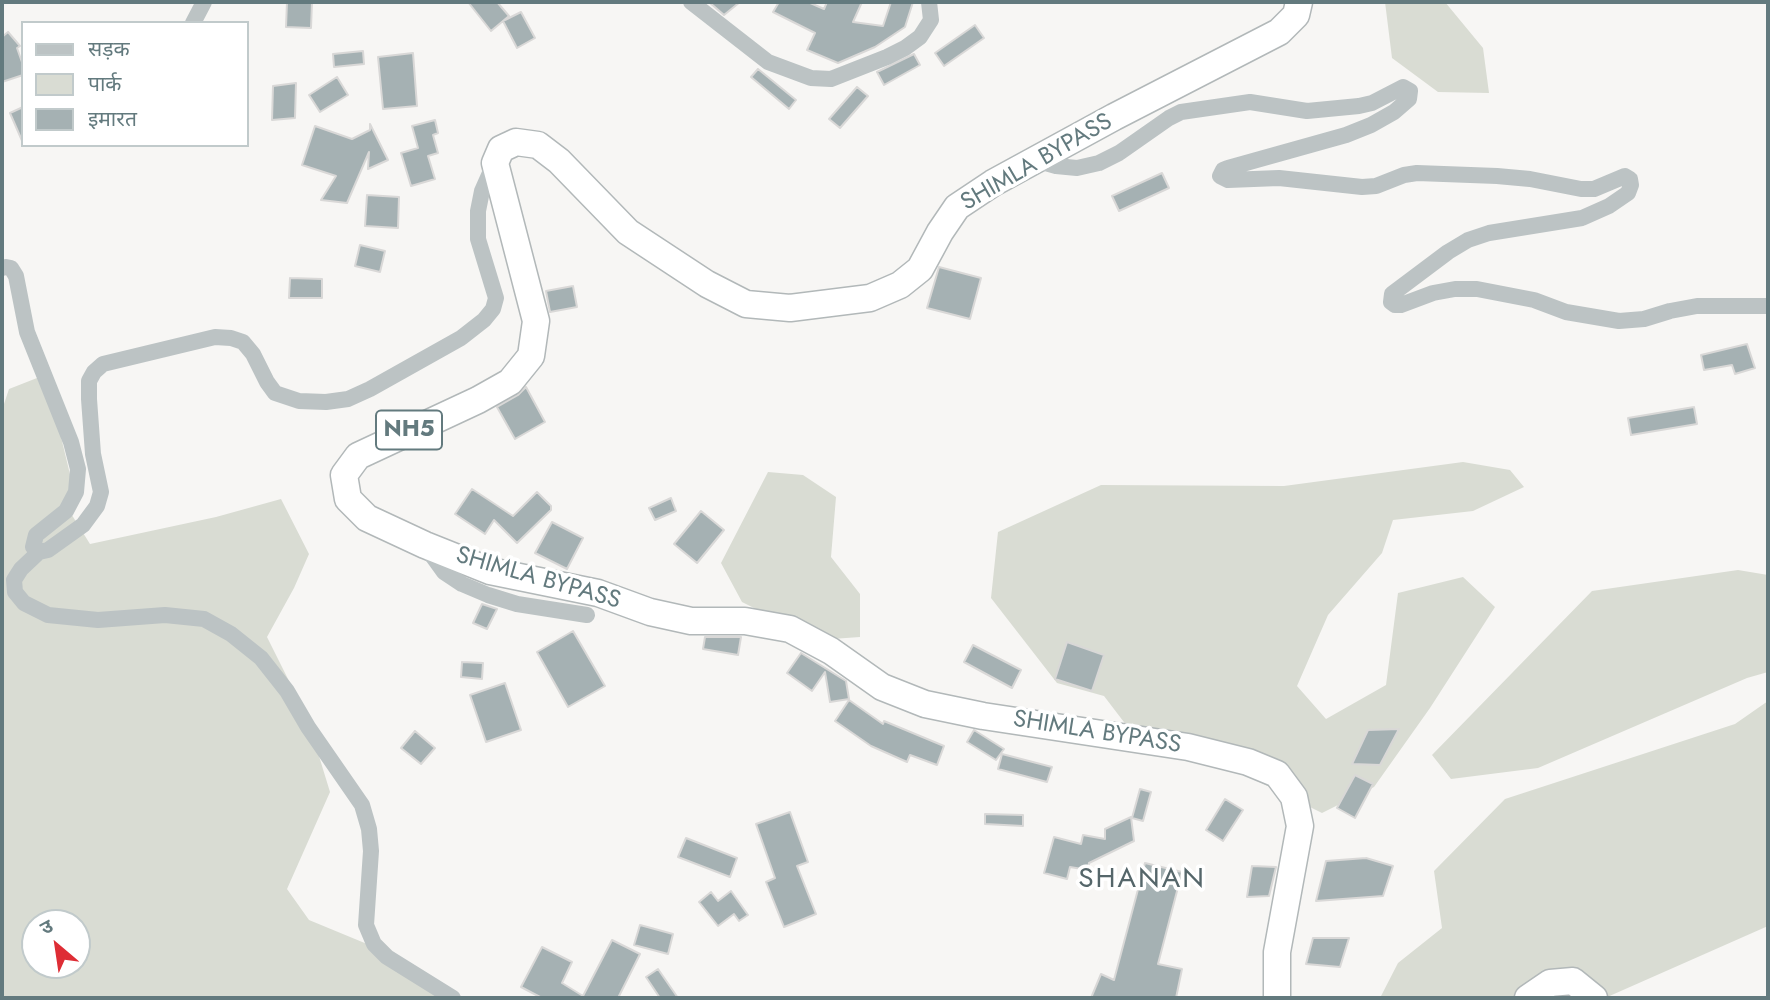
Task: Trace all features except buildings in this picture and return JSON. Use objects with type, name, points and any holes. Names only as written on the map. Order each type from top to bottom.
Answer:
[{"type":"highway","name":"SHIMLA BYPASS","points":[[1277,998],[1277,952],[1300,826],[1294,797],[1277,774],[1248,762],[1188,747],[984,716],[925,704],[882,687],[831,651],[790,629],[745,621],[691,621],[650,612],[598,593],[490,571],[367,518],[348,499],[344,475],[358,456],[478,400],[510,382],[531,356],[536,321],[495,163],[501,149],[516,142],[538,145],[559,161],[628,232],[707,284],[746,304],[790,308],[870,298],[900,285],[920,269],[957,208],[993,183],[1279,32],[1296,15],[1299,2]]},
{"type":"highway","points":[[1528,998],[1550,983],[1573,981],[1594,998]]},
{"type":"street","points":[[194,21],[204,2]]},
{"type":"street","points":[[691,2],[768,62],[811,78],[831,79],[905,48],[920,37],[932,20],[928,3]]},
{"type":"street","points":[[1035,160],[1077,168],[1099,163],[1119,153],[1168,118],[1181,113],[1250,102],[1307,111],[1359,106],[1372,103],[1403,87],[1410,90],[1409,99],[1394,112],[1371,125],[1346,135],[1228,168],[1223,170],[1220,176],[1228,180],[1279,178],[1362,187],[1376,186],[1417,173],[1497,176],[1581,189],[1594,189],[1625,176],[1630,179],[1632,186],[1628,193],[1609,206],[1582,218],[1489,233],[1468,240],[1448,251],[1392,295],[1391,302],[1401,305],[1433,293],[1477,289],[1508,293],[1566,312],[1619,321],[1644,319],[1697,306],[1768,306]]},
{"type":"street","points":[[453,998],[387,957],[374,944],[366,925],[371,851],[369,829],[362,805],[308,727],[288,691],[261,658],[232,634],[204,619],[165,615],[98,620],[48,615],[24,603],[15,592],[14,580],[21,569],[39,552],[48,550],[83,525],[97,506],[101,492],[93,454],[89,381],[103,364],[215,337],[232,338],[243,342],[253,354],[275,393],[299,401],[326,402],[348,399],[370,389],[461,338],[484,320],[493,309],[496,298],[478,239],[478,211],[482,191],[495,163]]},
{"type":"street","points":[[2,268],[11,268],[16,276],[27,332],[71,442],[78,469],[76,492],[66,511],[36,535],[33,548],[39,552]]},
{"type":"street","points":[[425,545],[444,572],[462,584],[517,604],[587,615]]},
{"type":"green space","points":[[1385,2],[1445,2],[1483,48],[1489,93],[1438,92],[1392,58]]},
{"type":"green space","points":[[37,378],[55,412],[74,491],[70,512],[90,544],[216,517],[281,499],[309,554],[267,637],[307,717],[330,792],[287,889],[309,920],[384,951],[448,998],[2,998],[2,410],[9,389]]},
{"type":"green space","points":[[1463,462],[1510,470],[1524,487],[1473,511],[1393,520],[1382,553],[1328,615],[1297,686],[1326,719],[1386,685],[1398,593],[1463,577],[1495,607],[1430,708],[1374,787],[1322,813],[1203,754],[1130,730],[1104,696],[1057,683],[991,598],[998,532],[1101,485],[1284,486]]},
{"type":"green space","points":[[768,472],[803,475],[836,497],[831,557],[860,594],[860,637],[818,640],[742,602],[721,563]]},
{"type":"green space","points":[[1738,570],[1768,575],[1768,672],[1747,678],[1538,768],[1451,779],[1432,755],[1592,591]]},
{"type":"green space","points":[[1768,701],[1768,926],[1605,998],[1380,998],[1398,963],[1442,928],[1434,871],[1505,799],[1735,724]]},
{"type":"district","name":"SHANAN","points":[[1142,880]]}]
